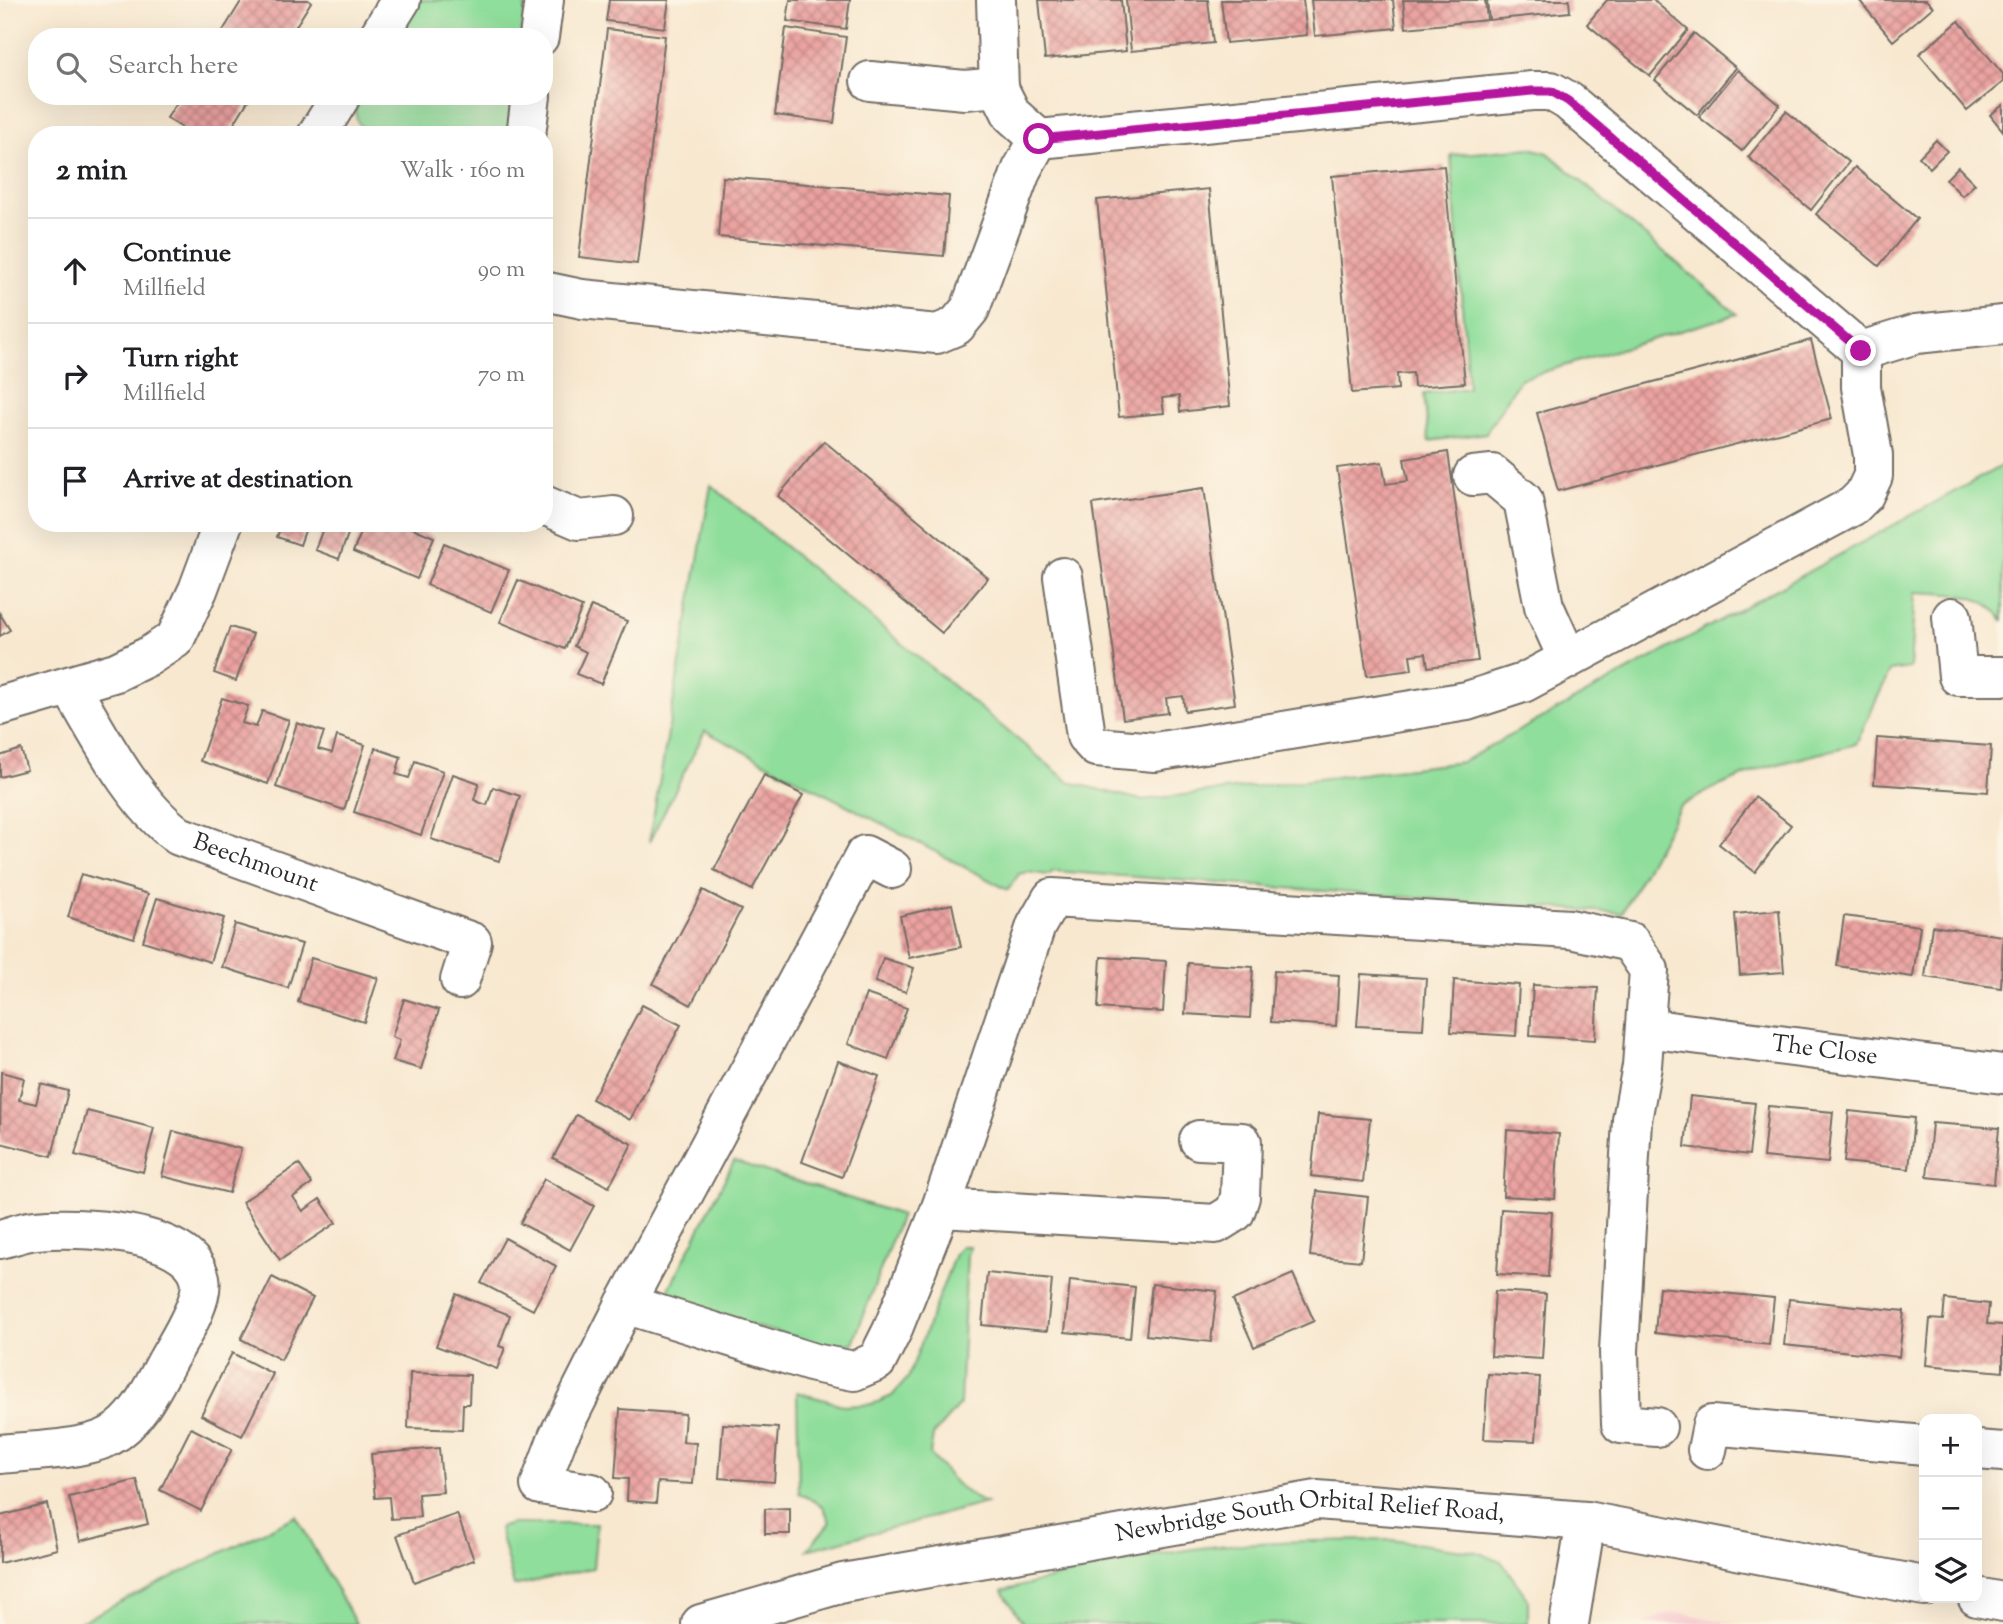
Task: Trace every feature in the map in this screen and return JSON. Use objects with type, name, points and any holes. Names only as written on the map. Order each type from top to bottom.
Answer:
[{"type":"street","points":[[384,28],[401,0]]},
{"type":"street","points":[[540,28],[544,0]]},
{"type":"street","points":[[996,0],[999,87],[1012,115],[1039,139],[1551,91],[1578,110],[1861,351],[1861,387],[1873,455],[1873,476],[1864,495],[1853,506],[1653,614],[1567,657],[1523,683],[1467,702],[1154,752],[1096,747],[1086,736],[1063,577]]},
{"type":"street","points":[[870,81],[965,90],[999,87]]},
{"type":"street","points":[[324,126],[336,105]]},
{"type":"street","points":[[527,126],[530,105]]},
{"type":"street","points":[[553,293],[582,299],[937,334],[956,326],[970,309],[1022,169],[1039,139]]},
{"type":"street","points":[[1861,351],[1916,334],[2003,326]]},
{"type":"street","points":[[1473,476],[1492,474],[1523,500],[1544,606],[1567,657]]},
{"type":"street","points":[[553,509],[579,520],[614,516]]},
{"type":"street","points":[[0,706],[116,672],[149,656],[175,639],[198,590],[220,532]]},
{"type":"street","points":[[1952,617],[1958,676],[2003,676]]},
{"type":"street","name":"Beechmount","points":[[69,686],[111,756],[160,821],[180,836],[472,942],[460,979]]},
{"type":"street","points":[[592,1493],[540,1485],[558,1437],[625,1304],[865,855],[892,869]]},
{"type":"street","points":[[625,1304],[814,1363],[854,1371],[877,1360],[892,1331],[940,1208],[1036,926],[1052,898],[1570,929],[1630,942],[1649,970],[1642,1066],[1632,1120],[1619,1351],[1621,1424],[1657,1427]]},
{"type":"street","name":"The Close","points":[[1646,1028],[2003,1073]]},
{"type":"street","points":[[940,1208],[1216,1224],[1236,1212],[1240,1197],[1242,1142],[1199,1140]]},
{"type":"street","points":[[0,1239],[35,1230],[107,1230],[167,1244],[187,1257],[200,1278],[196,1308],[140,1410],[120,1428],[110,1436],[79,1445],[0,1454]]},
{"type":"street","points":[[1707,1451],[1712,1425],[1919,1445]]},
{"type":"street","points":[[1982,1450],[2003,1452]]},
{"type":"street","name":"Newbridge South Orbital Relief Road,","points":[[701,1624],[843,1583],[1317,1500],[1586,1521],[1919,1586]]},
{"type":"street","points":[[1569,1624],[1586,1521]]},
{"type":"street","points":[[1982,1598],[2003,1602]]},
{"type":"shaded area","points":[[1683,1613],[1737,1624],[1642,1624],[1665,1614]]},
{"type":"green space","points":[[419,0],[526,0],[522,28],[401,28]]},
{"type":"green space","points":[[513,105],[510,126],[360,126],[355,107]]},
{"type":"green space","points":[[1530,148],[1548,153],[1737,314],[1520,379],[1486,433],[1429,441],[1424,394],[1468,388],[1451,155]]},
{"type":"green space","points":[[2003,465],[2003,621],[1996,611],[1976,599],[1952,594],[1915,592],[1910,668],[1890,671],[1856,744],[1763,768],[1712,789],[1680,806],[1622,913],[1054,871],[1048,875],[1027,872],[1019,874],[1008,890],[705,731],[649,842],[711,485],[1069,782],[1141,800],[1462,762]]},
{"type":"green space","points":[[734,1161],[901,1215],[853,1343],[829,1347],[680,1306],[668,1291]]},
{"type":"green space","points":[[961,1246],[970,1246],[967,1255],[960,1404],[933,1435],[930,1454],[962,1489],[986,1503],[807,1550],[830,1522],[823,1506],[799,1493],[797,1392],[846,1406],[873,1404],[892,1396],[908,1378],[955,1254]]},
{"type":"green space","points":[[296,1516],[356,1624],[76,1624]]},
{"type":"green space","points":[[511,1524],[597,1524],[593,1568],[514,1586],[499,1528]]},
{"type":"green space","points":[[1393,1540],[1476,1552],[1501,1561],[1528,1599],[1528,1624],[1024,1624],[1002,1591],[1113,1564],[1206,1547]]},
{"type":"building","points":[[242,0],[311,2],[295,28],[225,28]]},
{"type":"building","points":[[609,0],[669,0],[665,28],[606,21]]},
{"type":"building","points":[[790,0],[850,0],[846,29],[787,21]]},
{"type":"building","points":[[1039,0],[1121,0],[1126,51],[1045,59]]},
{"type":"building","points":[[1126,0],[1208,0],[1213,43],[1131,51]]},
{"type":"building","points":[[1221,0],[1303,0],[1307,35],[1226,43]]},
{"type":"building","points":[[1311,0],[1393,0],[1396,28],[1315,36]]},
{"type":"building","points":[[1403,0],[1485,0],[1487,20],[1406,28]]},
{"type":"building","points":[[1487,0],[1569,0],[1570,12],[1489,20]]},
{"type":"building","points":[[1607,0],[1653,0],[1688,30],[1650,76],[1587,24]]},
{"type":"building","points":[[1859,0],[1926,0],[1933,7],[1893,41]]},
{"type":"building","points":[[1959,21],[2003,74],[2003,82],[1967,111],[1919,54]]},
{"type":"building","points":[[786,28],[846,37],[834,123],[775,115]]},
{"type":"building","points":[[607,29],[665,36],[637,264],[579,257]]},
{"type":"building","points":[[1694,33],[1736,68],[1697,115],[1655,80]]},
{"type":"building","points":[[1738,70],[1780,105],[1742,151],[1699,117]]},
{"type":"building","points":[[175,105],[245,105],[233,126],[179,126],[167,118]]},
{"type":"building","points":[[2003,105],[2003,131],[1990,115]]},
{"type":"building","points":[[1786,111],[1849,162],[1811,210],[1748,157]]},
{"type":"building","points":[[1936,140],[1947,151],[1930,168],[1919,157]]},
{"type":"building","points":[[1444,166],[1465,383],[1414,387],[1413,373],[1397,374],[1398,389],[1352,393],[1332,176]]},
{"type":"building","points":[[1855,167],[1917,219],[1879,266],[1816,214]]},
{"type":"building","points":[[1958,167],[1975,184],[1962,196],[1946,179]]},
{"type":"building","points":[[723,177],[949,196],[944,256],[718,237]]},
{"type":"building","points":[[1209,189],[1230,406],[1180,412],[1179,396],[1162,398],[1164,413],[1119,417],[1097,200]]},
{"type":"building","points":[[1811,340],[1832,419],[1558,491],[1537,413]]},
{"type":"building","points":[[824,441],[988,578],[942,633],[778,496]]},
{"type":"building","points":[[1448,452],[1478,661],[1428,667],[1426,653],[1410,655],[1412,670],[1367,676],[1337,468],[1382,462],[1386,484],[1408,481],[1404,459]]},
{"type":"building","points":[[1204,488],[1235,704],[1185,711],[1183,696],[1166,698],[1168,713],[1123,719],[1093,504]]},
{"type":"building","points":[[279,532],[305,532],[300,545],[277,537]]},
{"type":"building","points":[[322,532],[349,532],[339,559],[315,550]]},
{"type":"building","points":[[361,532],[422,532],[434,537],[417,579],[353,552]]},
{"type":"building","points":[[444,543],[509,570],[491,612],[427,585]]},
{"type":"building","points":[[518,580],[582,607],[565,649],[500,622]]},
{"type":"building","points":[[591,606],[627,621],[601,684],[576,674],[586,652],[574,646]]},
{"type":"building","points":[[0,614],[10,630],[0,636]]},
{"type":"building","points":[[230,627],[253,634],[236,681],[214,673]]},
{"type":"building","points":[[222,698],[248,706],[242,723],[256,727],[262,711],[289,720],[268,784],[200,761]]},
{"type":"building","points":[[297,723],[324,732],[318,749],[332,753],[337,736],[365,745],[344,810],[276,787]]},
{"type":"building","points":[[1877,738],[1991,746],[1988,792],[1874,784]]},
{"type":"building","points":[[375,748],[401,757],[396,774],[409,778],[415,761],[443,771],[421,835],[354,812]]},
{"type":"building","points":[[21,749],[27,770],[0,777],[0,756]]},
{"type":"building","points":[[453,774],[479,783],[474,800],[487,805],[493,787],[520,796],[499,861],[431,839]]},
{"type":"building","points":[[764,775],[803,795],[752,890],[714,870]]},
{"type":"building","points":[[1755,797],[1791,825],[1755,872],[1719,844]]},
{"type":"building","points":[[81,874],[148,894],[134,938],[68,917]]},
{"type":"building","points":[[703,890],[741,910],[691,1005],[653,984]]},
{"type":"building","points":[[157,898],[224,918],[210,962],[143,941]]},
{"type":"building","points":[[952,904],[961,947],[909,958],[900,916]]},
{"type":"building","points":[[1779,910],[1784,972],[1740,975],[1735,914]]},
{"type":"building","points":[[1844,916],[1920,926],[1913,977],[1837,966]]},
{"type":"building","points":[[235,924],[302,944],[288,988],[222,967]]},
{"type":"building","points":[[1932,926],[2003,936],[2001,988],[1925,977]]},
{"type":"building","points":[[1101,957],[1166,961],[1163,1012],[1098,1008]]},
{"type":"building","points":[[311,958],[378,978],[364,1022],[298,1002]]},
{"type":"building","points":[[883,958],[914,968],[906,992],[875,982]]},
{"type":"building","points":[[1188,963],[1253,967],[1250,1018],[1185,1014]]},
{"type":"building","points":[[1274,971],[1339,975],[1336,1026],[1271,1022]]},
{"type":"building","points":[[1361,974],[1426,978],[1423,1029],[1357,1026]]},
{"type":"building","points":[[1454,980],[1519,985],[1516,1036],[1451,1032]]},
{"type":"building","points":[[1533,985],[1598,988],[1595,1040],[1530,1036]]},
{"type":"building","points":[[866,994],[907,1008],[888,1059],[848,1044]]},
{"type":"building","points":[[404,999],[439,1010],[421,1069],[393,1061],[400,1040],[392,1037]]},
{"type":"building","points":[[642,1005],[681,1025],[630,1120],[592,1099]]},
{"type":"building","points":[[838,1061],[879,1076],[842,1177],[802,1162]]},
{"type":"building","points":[[1,1072],[24,1078],[19,1100],[36,1104],[41,1084],[68,1091],[52,1156],[0,1143]]},
{"type":"building","points":[[1690,1096],[1755,1103],[1749,1155],[1685,1147]]},
{"type":"building","points":[[1768,1106],[1833,1112],[1828,1163],[1763,1157]]},
{"type":"building","points":[[87,1111],[154,1128],[143,1172],[75,1155]]},
{"type":"building","points":[[1849,1111],[1914,1118],[1909,1169],[1844,1162]]},
{"type":"building","points":[[1318,1114],[1370,1119],[1363,1182],[1311,1176]]},
{"type":"building","points":[[576,1115],[632,1144],[609,1187],[553,1158]]},
{"type":"building","points":[[1932,1123],[1999,1128],[1994,1184],[1927,1177]]},
{"type":"building","points":[[1507,1130],[1559,1134],[1555,1199],[1503,1196]]},
{"type":"building","points":[[173,1131],[241,1149],[229,1193],[162,1176]]},
{"type":"building","points":[[299,1164],[312,1184],[293,1197],[303,1211],[320,1199],[336,1223],[280,1260],[242,1202]]},
{"type":"building","points":[[544,1179],[594,1206],[570,1250],[520,1223]]},
{"type":"building","points":[[1317,1191],[1368,1197],[1361,1261],[1310,1256]]},
{"type":"building","points":[[1501,1209],[1552,1212],[1548,1277],[1497,1274]]},
{"type":"building","points":[[505,1238],[556,1266],[533,1310],[481,1283]]},
{"type":"building","points":[[987,1273],[1052,1280],[1047,1331],[982,1325]]},
{"type":"building","points":[[1293,1274],[1314,1321],[1254,1347],[1233,1300]]},
{"type":"building","points":[[272,1277],[313,1298],[281,1360],[241,1339]]},
{"type":"building","points":[[1070,1280],[1135,1287],[1130,1338],[1065,1332]]},
{"type":"building","points":[[1152,1284],[1217,1291],[1211,1342],[1146,1335]]},
{"type":"building","points":[[1659,1287],[1774,1298],[1769,1345],[1655,1333]]},
{"type":"building","points":[[1495,1291],[1546,1294],[1542,1359],[1491,1356]]},
{"type":"building","points":[[456,1294],[510,1315],[499,1346],[505,1348],[497,1369],[436,1346]]},
{"type":"building","points":[[1789,1299],[1904,1311],[1899,1357],[1784,1345]]},
{"type":"building","points":[[1945,1299],[1989,1304],[1987,1324],[2003,1325],[2003,1372],[1926,1365],[1930,1319],[1943,1320]]},
{"type":"building","points":[[232,1353],[273,1374],[242,1436],[201,1415]]},
{"type":"building","points":[[410,1373],[470,1375],[469,1404],[463,1404],[462,1430],[408,1428]]},
{"type":"building","points":[[1488,1374],[1540,1377],[1536,1441],[1484,1439]]},
{"type":"building","points":[[620,1409],[685,1414],[683,1442],[696,1443],[693,1484],[658,1482],[656,1503],[627,1501],[628,1479],[615,1478]]},
{"type":"building","points":[[723,1424],[778,1428],[774,1482],[719,1478]]},
{"type":"building","points":[[191,1428],[232,1449],[201,1511],[160,1490]]},
{"type":"building","points":[[439,1448],[443,1492],[418,1494],[420,1517],[391,1519],[389,1497],[375,1498],[371,1454]]},
{"type":"building","points":[[137,1480],[148,1524],[80,1541],[69,1497]]},
{"type":"building","points":[[47,1504],[57,1549],[0,1563],[0,1516]]},
{"type":"building","points":[[790,1508],[790,1534],[765,1534],[765,1509]]},
{"type":"building","points":[[457,1514],[474,1560],[414,1582],[397,1535]]},
{"type":"route","points":[[1039,139],[1551,91],[1568,101],[1861,351]]}]
